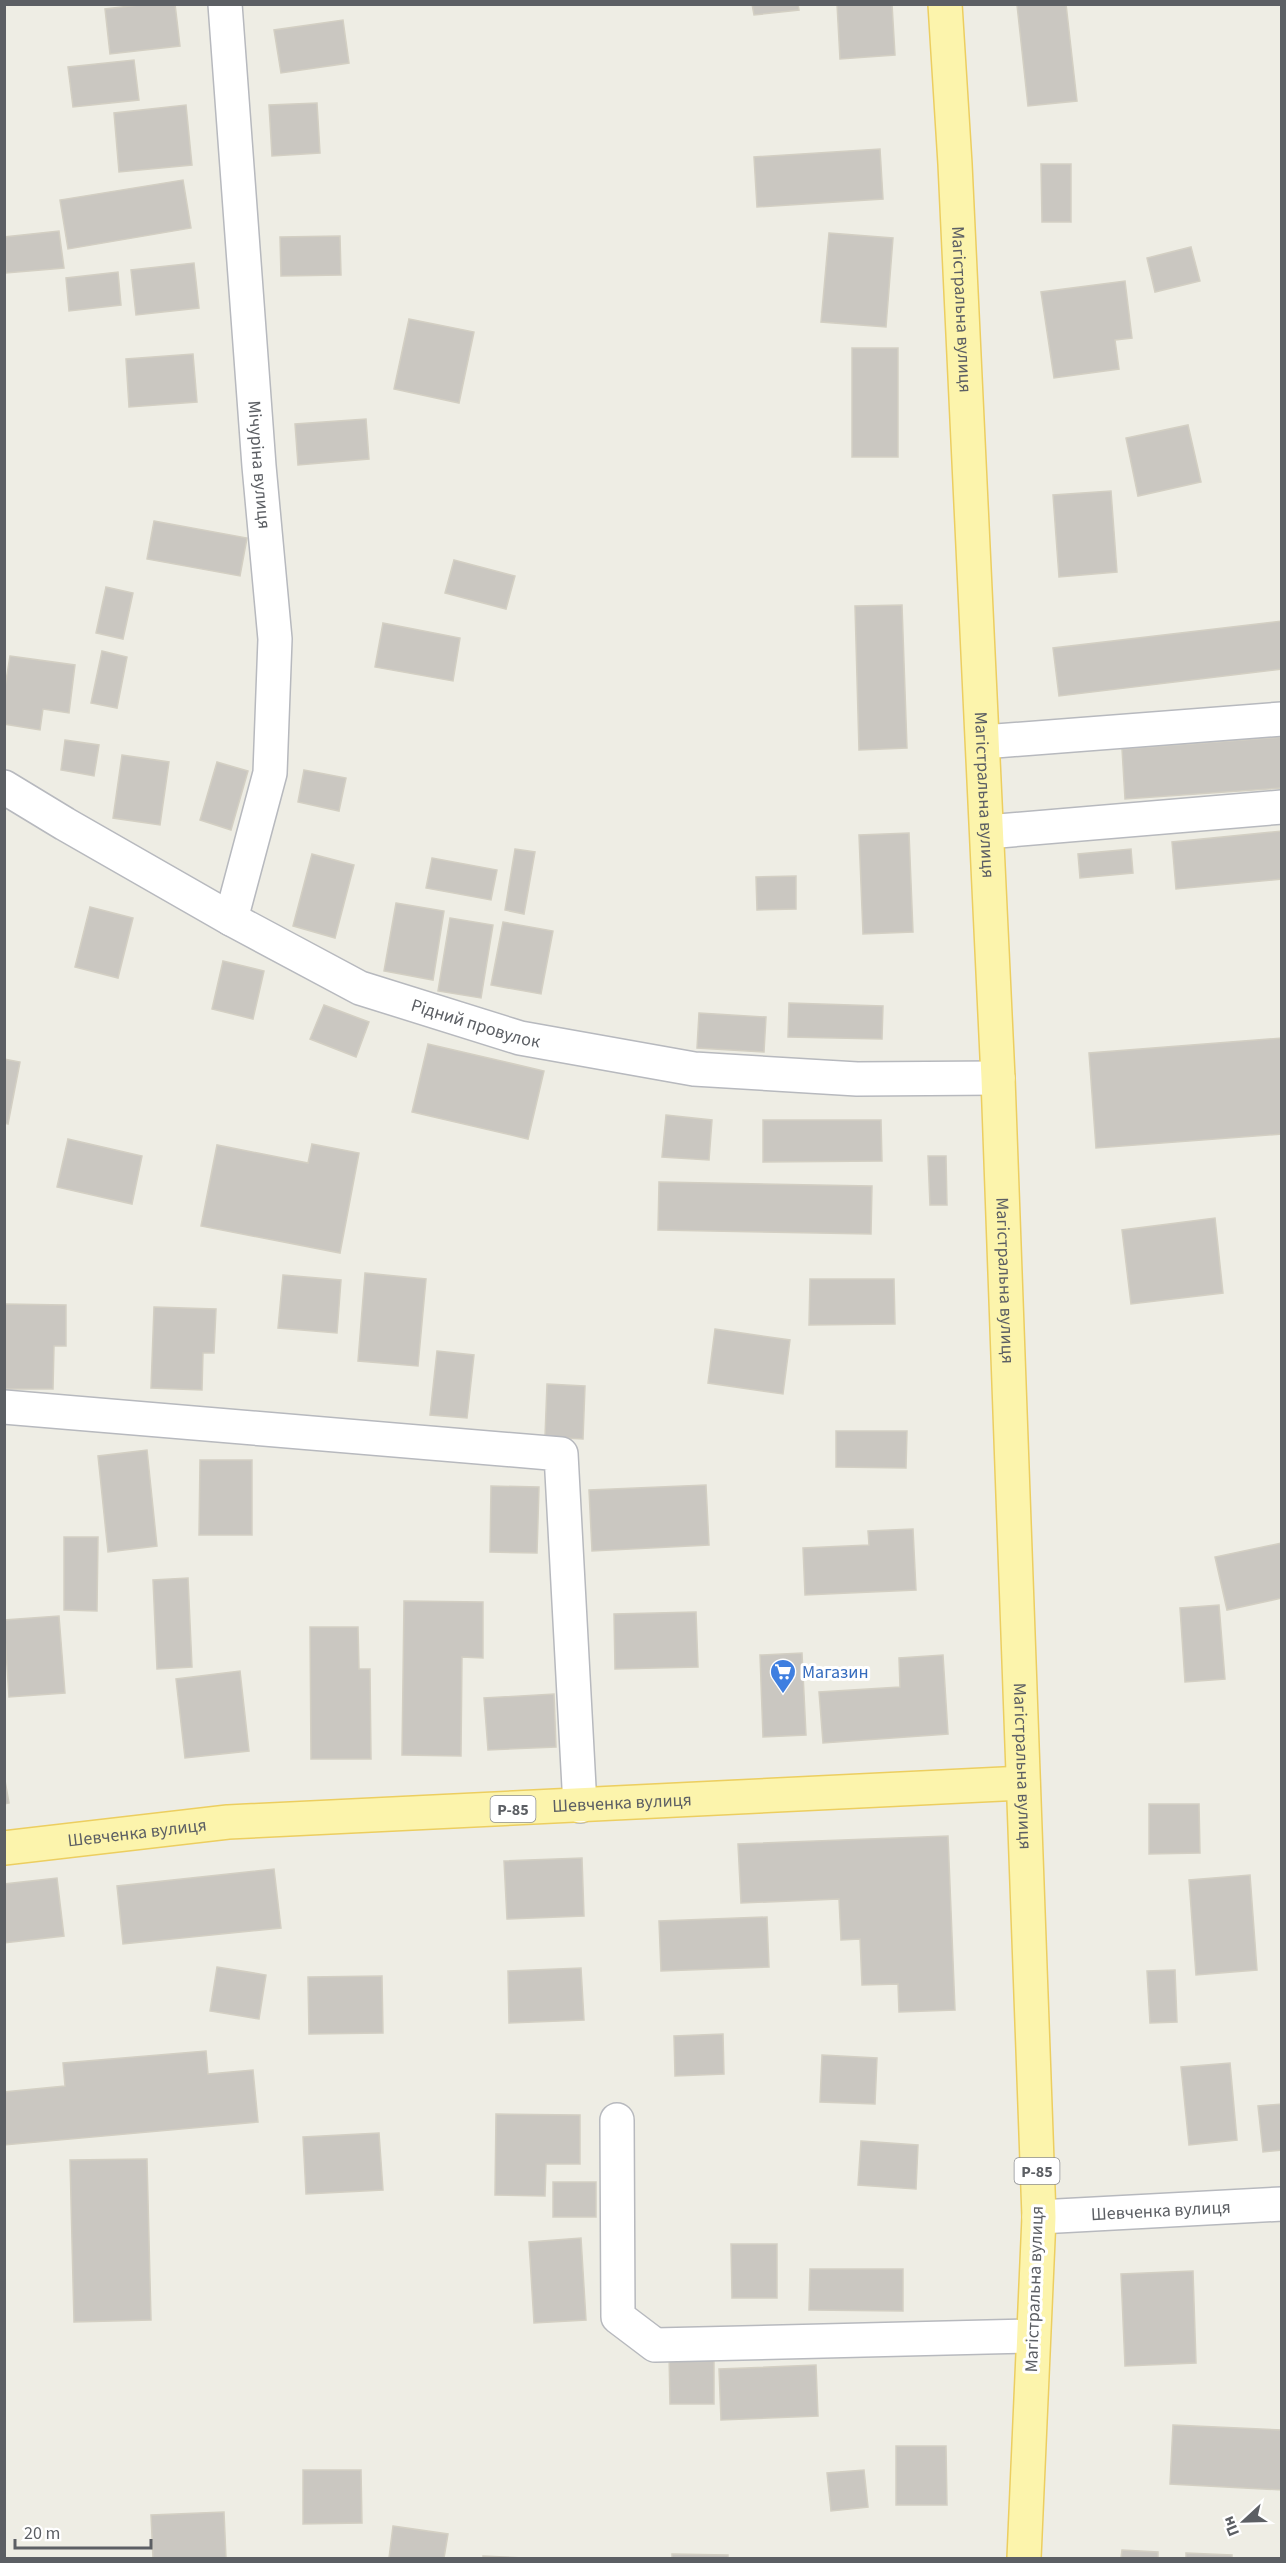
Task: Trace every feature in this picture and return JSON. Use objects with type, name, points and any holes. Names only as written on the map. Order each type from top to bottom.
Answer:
[{"type":"main road","name":"Магістральна вулиця","points":[[945,4],[956,164],[998,1078],[1039,2217],[1024,2559]]},
{"type":"main road","name":"Шевченка вулиця","points":[[4,1848],[228,1822],[1023,1783]]},
{"type":"street","name":"Мічуріна вулиця","points":[[225,4],[259,466],[275,639],[270,773],[231,919]]},
{"type":"street","points":[[983,742],[1281,719]]},
{"type":"street","name":"Рідний провулок","points":[[4,787],[231,919],[360,988],[520,1038],[694,1069],[857,1079],[998,1078]]},
{"type":"street","points":[[987,832],[1281,807]]},
{"type":"street","points":[[4,1407],[561,1454],[580,1806]]},
{"type":"street","points":[[617,2120],[618,2317],[655,2345],[1033,2336]]},
{"type":"street","name":"Шевченка вулиця","points":[[1039,2217],[1281,2204]]},
{"type":"building","points":[[147,4],[175,4],[180,46],[110,54],[105,9]]},
{"type":"building","points":[[752,4],[798,4],[799,10],[754,15]]},
{"type":"building","points":[[837,4],[892,4],[895,55],[840,59]]},
{"type":"building","points":[[1066,4],[1077,101],[1028,106],[1017,5]]},
{"type":"building","points":[[343,20],[349,63],[281,73],[274,30]]},
{"type":"building","points":[[134,60],[139,100],[73,107],[68,67]]},
{"type":"building","points":[[317,103],[320,153],[272,156],[269,105]]},
{"type":"building","points":[[186,105],[192,165],[119,172],[114,113]]},
{"type":"building","points":[[880,149],[883,199],[757,207],[754,157]]},
{"type":"building","points":[[1041,164],[1071,164],[1071,222],[1042,222]]},
{"type":"building","points":[[183,180],[191,228],[68,249],[60,200]]},
{"type":"building","points":[[59,231],[64,268],[6,273],[4,237]]},
{"type":"building","points":[[829,233],[893,238],[886,327],[821,322]]},
{"type":"building","points":[[340,236],[341,275],[281,276],[280,237]]},
{"type":"building","points":[[1191,247],[1200,281],[1155,292],[1147,258]]},
{"type":"building","points":[[194,263],[199,308],[136,315],[131,270]]},
{"type":"building","points":[[118,272],[121,305],[69,311],[66,278]]},
{"type":"building","points":[[1125,281],[1132,338],[1115,340],[1119,369],[1054,378],[1041,292]]},
{"type":"building","points":[[409,319],[474,332],[459,403],[394,389]]},
{"type":"building","points":[[852,348],[898,348],[898,457],[852,457]]},
{"type":"building","points":[[193,354],[197,402],[129,407],[126,359]]},
{"type":"building","points":[[366,419],[369,459],[298,465],[295,424]]},
{"type":"building","points":[[1188,425],[1201,482],[1138,496],[1126,438]]},
{"type":"building","points":[[1111,491],[1117,572],[1059,577],[1053,495]]},
{"type":"building","points":[[154,521],[247,538],[240,576],[147,559]]},
{"type":"building","points":[[454,560],[515,576],[506,609],[445,593]]},
{"type":"building","points":[[106,587],[133,593],[123,639],[96,633]]},
{"type":"building","points":[[902,605],[907,748],[859,750],[855,606]]},
{"type":"building","points":[[1282,621],[1282,669],[1059,696],[1053,648]]},
{"type":"building","points":[[383,623],[460,638],[453,681],[375,667]]},
{"type":"building","points":[[102,651],[127,657],[117,708],[91,703]]},
{"type":"building","points":[[10,656],[75,665],[69,713],[43,709],[40,730],[4,724],[4,693]]},
{"type":"building","points":[[1282,737],[1282,788],[1125,799],[1122,749]]},
{"type":"building","points":[[65,740],[99,745],[94,776],[61,770]]},
{"type":"building","points":[[122,755],[169,762],[160,825],[113,818]]},
{"type":"building","points":[[217,762],[248,771],[231,830],[200,820]]},
{"type":"building","points":[[304,770],[346,778],[339,811],[298,802]]},
{"type":"building","points":[[1282,831],[1282,879],[1176,889],[1172,842]]},
{"type":"building","points":[[909,833],[913,932],[863,934],[859,835]]},
{"type":"building","points":[[515,849],[535,852],[524,914],[505,910]]},
{"type":"building","points":[[1131,849],[1133,873],[1080,878],[1078,854]]},
{"type":"building","points":[[312,854],[354,865],[335,938],[293,926]]},
{"type":"building","points":[[432,858],[497,870],[491,900],[426,888]]},
{"type":"building","points":[[796,876],[796,909],[757,910],[756,877]]},
{"type":"building","points":[[396,903],[444,911],[433,980],[384,971]]},
{"type":"building","points":[[90,907],[133,918],[118,978],[75,967]]},
{"type":"building","points":[[450,918],[493,925],[481,998],[438,991]]},
{"type":"building","points":[[503,922],[553,931],[541,994],[491,985]]},
{"type":"building","points":[[223,961],[264,971],[253,1019],[212,1009]]},
{"type":"building","points":[[789,1003],[883,1006],[882,1039],[788,1037]]},
{"type":"building","points":[[324,1005],[369,1022],[356,1057],[310,1039]]},
{"type":"building","points":[[699,1013],[766,1017],[764,1052],[697,1048]]},
{"type":"building","points":[[1282,1038],[1282,1134],[1096,1148],[1089,1053]]},
{"type":"building","points":[[428,1044],[544,1071],[528,1139],[412,1112]]},
{"type":"building","points":[[4,1059],[20,1062],[8,1124],[4,1123]]},
{"type":"building","points":[[666,1115],[712,1120],[709,1160],[662,1157]]},
{"type":"building","points":[[763,1120],[881,1120],[882,1161],[763,1162]]},
{"type":"building","points":[[68,1139],[142,1156],[132,1204],[57,1187]]},
{"type":"building","points":[[312,1144],[359,1153],[340,1253],[201,1226],[217,1145],[308,1163]]},
{"type":"building","points":[[928,1156],[946,1156],[947,1205],[930,1205]]},
{"type":"building","points":[[659,1182],[872,1186],[871,1234],[658,1230]]},
{"type":"building","points":[[1215,1218],[1223,1293],[1131,1304],[1122,1230]]},
{"type":"building","points":[[365,1273],[426,1279],[418,1366],[358,1361]]},
{"type":"building","points":[[283,1275],[341,1280],[337,1333],[278,1328]]},
{"type":"building","points":[[810,1279],[894,1279],[895,1324],[809,1325]]},
{"type":"building","points":[[4,1304],[66,1305],[66,1346],[54,1346],[53,1389],[4,1389]]},
{"type":"building","points":[[154,1307],[216,1309],[214,1353],[203,1353],[202,1390],[151,1388]]},
{"type":"building","points":[[715,1329],[790,1340],[783,1394],[708,1383]]},
{"type":"building","points":[[437,1351],[474,1355],[467,1418],[430,1415]]},
{"type":"building","points":[[547,1384],[585,1386],[583,1439],[545,1437]]},
{"type":"building","points":[[836,1431],[907,1431],[906,1468],[836,1467]]},
{"type":"building","points":[[147,1450],[157,1546],[108,1552],[98,1456]]},
{"type":"building","points":[[200,1460],[252,1460],[252,1535],[199,1535]]},
{"type":"building","points":[[706,1485],[709,1545],[592,1551],[589,1490]]},
{"type":"building","points":[[491,1486],[539,1487],[537,1553],[490,1552]]},
{"type":"building","points":[[913,1529],[916,1590],[805,1595],[803,1548],[869,1545],[868,1531]]},
{"type":"building","points":[[64,1537],[98,1537],[97,1611],[64,1610]]},
{"type":"building","points":[[1282,1543],[1282,1598],[1227,1610],[1215,1557]]},
{"type":"building","points":[[188,1578],[192,1667],[157,1669],[153,1580]]},
{"type":"building","points":[[404,1601],[483,1602],[483,1658],[462,1657],[461,1756],[402,1755]]},
{"type":"building","points":[[1219,1605],[1225,1679],[1185,1682],[1180,1608]]},
{"type":"building","points":[[696,1612],[698,1667],[615,1669],[614,1614]]},
{"type":"building","points":[[59,1616],[65,1693],[9,1697],[4,1620]]},
{"type":"building","points":[[310,1627],[358,1627],[359,1669],[370,1669],[371,1759],[311,1759]]},
{"type":"building","name":"Магазин","points":[[802,1653],[806,1735],[763,1737],[760,1655]]},
{"type":"building","points":[[943,1655],[948,1734],[823,1743],[819,1692],[900,1687],[899,1658]]},
{"type":"building","points":[[240,1671],[249,1751],[185,1758],[176,1679]]},
{"type":"building","points":[[554,1694],[556,1747],[488,1750],[484,1698]]},
{"type":"building","points":[[4,1775],[9,1803],[4,1804]]},
{"type":"building","points":[[1149,1804],[1199,1804],[1200,1853],[1149,1854]]},
{"type":"building","points":[[948,1836],[955,2010],[899,2012],[898,1984],[862,1985],[860,1939],[841,1940],[839,1899],[741,1903],[738,1844]]},
{"type":"building","points":[[582,1858],[584,1916],[507,1919],[504,1861]]},
{"type":"building","points":[[274,1869],[281,1928],[123,1944],[117,1886]]},
{"type":"building","points":[[1250,1875],[1257,1970],[1196,1975],[1189,1880]]},
{"type":"building","points":[[57,1878],[64,1936],[4,1943],[4,1884]]},
{"type":"building","points":[[767,1917],[769,1967],[661,1971],[659,1921]]},
{"type":"building","points":[[217,1967],[266,1975],[259,2019],[210,2011]]},
{"type":"building","points":[[581,1968],[584,2020],[509,2023],[508,1971]]},
{"type":"building","points":[[1175,1970],[1177,2022],[1150,2023],[1147,1971]]},
{"type":"building","points":[[382,1976],[383,2033],[309,2034],[308,1977]]},
{"type":"building","points":[[723,2034],[724,2074],[675,2076],[674,2036]]},
{"type":"building","points":[[206,2051],[208,2074],[253,2070],[258,2122],[4,2145],[4,2092],[65,2086],[63,2063]]},
{"type":"building","points":[[822,2055],[877,2058],[875,2104],[820,2102]]},
{"type":"building","points":[[1230,2063],[1237,2140],[1189,2145],[1181,2067]]},
{"type":"building","points":[[1282,2104],[1282,2150],[1263,2152],[1258,2106]]},
{"type":"building","points":[[496,2114],[580,2115],[580,2164],[546,2164],[545,2196],[495,2195]]},
{"type":"building","points":[[379,2133],[383,2190],[306,2194],[303,2137]]},
{"type":"building","points":[[861,2141],[918,2145],[916,2189],[858,2185]]},
{"type":"building","points":[[147,2159],[151,2320],[74,2322],[70,2160]]},
{"type":"building","points":[[553,2182],[596,2182],[596,2217],[553,2217]]},
{"type":"building","points":[[581,2238],[586,2320],[534,2323],[529,2242]]},
{"type":"building","points":[[731,2244],[777,2244],[777,2298],[732,2298]]},
{"type":"building","points":[[810,2269],[903,2269],[903,2311],[809,2310]]},
{"type":"building","points":[[1193,2271],[1196,2363],[1125,2366],[1121,2274]]},
{"type":"building","points":[[714,2352],[714,2404],[670,2404],[669,2353]]},
{"type":"building","points":[[816,2365],[818,2416],[721,2420],[719,2369]]},
{"type":"building","points":[[1173,2425],[1282,2430],[1282,2490],[1170,2484]]},
{"type":"building","points":[[896,2446],[946,2446],[947,2505],[896,2505]]},
{"type":"building","points":[[303,2470],[361,2470],[362,2523],[303,2524]]},
{"type":"building","points":[[864,2470],[868,2507],[831,2511],[827,2473]]},
{"type":"building","points":[[224,2512],[226,2558],[153,2558],[151,2515]]},
{"type":"building","points":[[393,2526],[448,2534],[444,2558],[389,2558]]},
{"type":"building","points":[[1122,2550],[1158,2552],[1158,2558],[1121,2558]]},
{"type":"building","points":[[1186,2553],[1232,2555],[1232,2558],[1186,2558]]},
{"type":"building","points":[[672,2554],[728,2555],[728,2558],[672,2558]]},
{"type":"building","points":[[483,2556],[524,2558],[483,2558]]},
{"type":"place","name":"Магазин","points":[[783,1695]]}]
